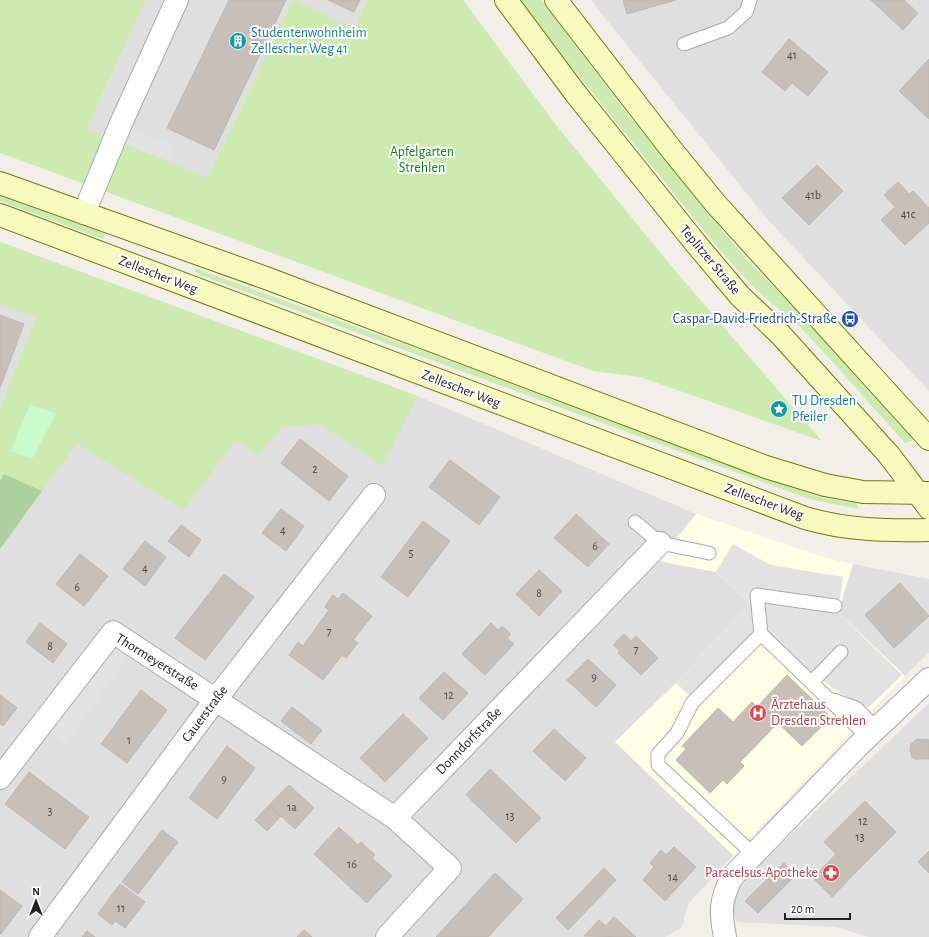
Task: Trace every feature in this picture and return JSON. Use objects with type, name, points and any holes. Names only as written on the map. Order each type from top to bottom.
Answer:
[{"type":"main road","name":"Teplitzer Straße","points":[[506,0],[576,94],[697,245],[740,296],[780,334],[876,440],[925,498]]},
{"type":"main road","points":[[556,0],[671,149],[715,203],[929,439]]},
{"type":"main road","points":[[0,183],[266,278],[766,467],[825,485],[863,492],[925,498]]},
{"type":"main road","name":"Zellescher Weg","points":[[0,215],[805,518],[822,523],[863,530],[929,530]]},
{"type":"street","points":[[84,213],[122,121],[177,0]]},
{"type":"street","name":"Cauerstraße","points":[[40,937],[216,699],[374,495]]},
{"type":"street","name":"Donndorfstraße","points":[[394,818],[660,543]]},
{"type":"street","name":"Thormeyerstraße","points":[[0,778],[113,632],[394,818]]},
{"type":"street","points":[[724,937],[721,906],[725,891],[732,877],[872,733],[929,680]]},
{"type":"street","points":[[386,937],[450,868],[394,818]]},
{"type":"lane","points":[[684,44],[728,28],[746,12],[750,0]]},
{"type":"lane","points":[[635,522],[660,543],[709,553]]},
{"type":"lane","points":[[835,606],[757,595],[761,634],[828,698],[856,708],[872,733]]},
{"type":"lane","points":[[753,854],[658,765],[658,754],[677,733],[692,703],[761,634]]},
{"type":"lane","points":[[812,682],[841,652]]},
{"type":"shaded area","points":[[146,0],[438,0],[313,267],[87,128]]},
{"type":"shaded area","points":[[591,0],[929,0],[929,391],[768,220]]},
{"type":"shaded area","points":[[126,127],[176,147],[170,162],[120,142]]},
{"type":"shaded area","points":[[0,242],[418,396],[696,514],[659,561],[716,572],[750,604],[676,683],[615,742],[733,855],[688,904],[682,927],[665,937],[0,937]]},
{"type":"shaded area","name":"Ärztehaus Dresden Strehlen","points":[[696,514],[833,560],[853,564],[838,612],[905,676],[733,855],[615,742],[676,683],[750,604],[716,572],[659,561]]},
{"type":"shaded area","points":[[733,544],[771,565],[843,577],[838,612],[902,675],[868,708],[837,691],[807,668],[759,625],[691,697],[676,683],[750,604],[716,572]]},
{"type":"shaded area","points":[[853,564],[929,579],[929,653],[905,676],[838,612]]},
{"type":"shaded area","points":[[113,632],[135,646],[65,746],[39,727]]},
{"type":"shaded area","points":[[929,703],[929,937],[869,937],[836,927],[737,922],[730,908],[734,895],[759,865]]},
{"type":"green space","name":"Apfelgarten Strehlen","points":[[0,0],[146,0],[87,128],[208,178],[293,0],[354,28],[368,0],[463,0],[556,125],[672,267],[822,441],[640,377],[593,371],[0,153]]},
{"type":"green space","points":[[517,0],[541,0],[630,117],[741,253],[801,315],[914,440],[905,443],[799,326],[755,289],[719,249]]},
{"type":"green space","points":[[0,194],[105,233],[103,239],[0,201]]},
{"type":"green space","points":[[0,242],[418,396],[382,466],[320,424],[282,427],[259,455],[235,441],[184,510],[77,444],[42,491],[4,474],[0,480],[0,410],[36,317],[0,304]]},
{"type":"green space","points":[[195,268],[483,373],[752,474],[817,496],[856,503],[859,509],[813,500],[782,489],[200,275],[194,271]]},
{"type":"green space","points":[[30,404],[56,414],[32,459],[11,451]]},
{"type":"green space","points":[[4,474],[42,491],[0,549],[0,480]]},
{"type":"building","name":"Studentenwohnheim Zellescher Weg 41","points":[[229,0],[286,0],[214,150],[167,128]]},
{"type":"building","name":"Studentenwohnheim Zellescher Weg 41","points":[[328,0],[360,0],[354,12]]},
{"type":"building","points":[[623,0],[676,0],[627,14]]},
{"type":"building","points":[[871,0],[904,0],[918,13],[903,30]]},
{"type":"building","points":[[789,39],[828,72],[808,96],[792,83],[785,91],[762,72]]},
{"type":"building","points":[[929,59],[929,119],[899,91]]},
{"type":"building","points":[[817,165],[843,191],[809,225],[782,198]]},
{"type":"building","points":[[898,182],[909,194],[913,191],[929,208],[929,223],[905,245],[881,220],[895,207],[884,195]]},
{"type":"building","points":[[0,315],[24,324],[0,388]]},
{"type":"building","points":[[300,439],[348,476],[329,501],[281,463]]},
{"type":"building","points":[[450,460],[500,497],[479,525],[429,487]]},
{"type":"building","points":[[281,509],[304,526],[286,551],[262,533]]},
{"type":"building","points":[[576,514],[609,544],[588,567],[554,538]]},
{"type":"building","points":[[423,521],[450,541],[408,597],[381,577]]},
{"type":"building","points":[[181,525],[201,540],[189,557],[168,541]]},
{"type":"building","points":[[145,541],[166,557],[145,586],[123,569]]},
{"type":"building","points":[[80,554],[108,576],[84,606],[56,584]]},
{"type":"building","points":[[539,570],[562,591],[539,616],[516,594]]},
{"type":"building","points":[[224,574],[254,597],[205,660],[175,638]]},
{"type":"building","points":[[900,583],[929,616],[894,648],[865,615]]},
{"type":"building","points":[[343,593],[372,616],[353,640],[358,643],[346,658],[342,655],[323,680],[289,655],[298,642],[303,646],[329,610],[325,607],[333,595],[338,599]]},
{"type":"building","points":[[40,623],[67,644],[53,663],[26,642]]},
{"type":"building","points":[[491,623],[498,630],[502,626],[511,634],[507,638],[514,644],[485,675],[462,654]]},
{"type":"building","points":[[624,634],[631,641],[636,636],[658,658],[641,675],[618,653],[620,651],[613,645]]},
{"type":"building","points":[[588,659],[616,685],[596,707],[567,680]]},
{"type":"building","points":[[444,672],[468,693],[443,720],[419,698]]},
{"type":"building","points":[[787,675],[831,717],[802,746],[778,723],[740,762],[744,766],[727,784],[723,780],[710,793],[676,760],[686,749],[682,746],[718,708],[733,722],[752,702],[757,707]]},
{"type":"building","points":[[141,690],[167,710],[127,763],[101,744]]},
{"type":"building","points":[[0,695],[17,708],[3,726],[0,724]]},
{"type":"building","points":[[292,707],[322,730],[311,744],[281,721]]},
{"type":"building","points":[[403,714],[428,738],[385,782],[360,758]]},
{"type":"building","points":[[554,729],[586,758],[565,781],[533,751]]},
{"type":"building","points":[[917,739],[929,740],[929,759],[916,759],[912,757],[910,750],[911,744]]},
{"type":"building","points":[[227,746],[255,768],[217,819],[189,798]]},
{"type":"building","points":[[490,769],[541,818],[516,843],[466,795]]},
{"type":"building","points":[[29,772],[89,817],[65,849],[5,804]]},
{"type":"building","points":[[289,785],[314,808],[295,829],[269,805]]},
{"type":"building","points":[[865,801],[896,832],[855,873],[824,842]]},
{"type":"building","points":[[269,805],[281,816],[267,831],[255,820]]},
{"type":"building","points":[[339,827],[358,845],[361,842],[375,855],[372,858],[392,876],[367,903],[314,854]]},
{"type":"building","points":[[162,830],[178,842],[138,894],[122,882]]},
{"type":"building","points":[[674,847],[696,867],[665,901],[643,880],[654,867],[650,863],[661,850],[666,855]]},
{"type":"building","points":[[929,851],[929,873],[918,862]]},
{"type":"building","points":[[836,854],[855,873],[832,897],[813,878]]},
{"type":"building","points":[[784,863],[796,875],[758,913],[745,901]]},
{"type":"building","points":[[604,868],[616,880],[568,930],[556,918]]},
{"type":"building","points":[[495,873],[523,899],[488,937],[436,937]]},
{"type":"building","points":[[120,884],[145,902],[125,928],[115,921],[112,925],[98,914]]},
{"type":"building","points":[[0,890],[22,906],[1,934],[0,933]]},
{"type":"building","points":[[614,917],[636,937],[584,936],[599,920],[606,926]]},
{"type":"building","points":[[304,930],[312,937],[297,937]]},
{"type":"building","points":[[87,931],[95,937],[82,937]]},
{"type":"place","name":"Studentenwohnheim Zellescher Weg 41","points":[[238,41]]},
{"type":"place","name":"Caspar-David-Friedrich-Straße","points":[[850,319]]},
{"type":"place","name":"TU Dresden Pfeiler","points":[[779,409]]},
{"type":"place","name":"Ärztehaus Dresden Strehlen","points":[[758,713]]},
{"type":"place","name":"Paracelsus-Apotheke","points":[[831,873]]}]
